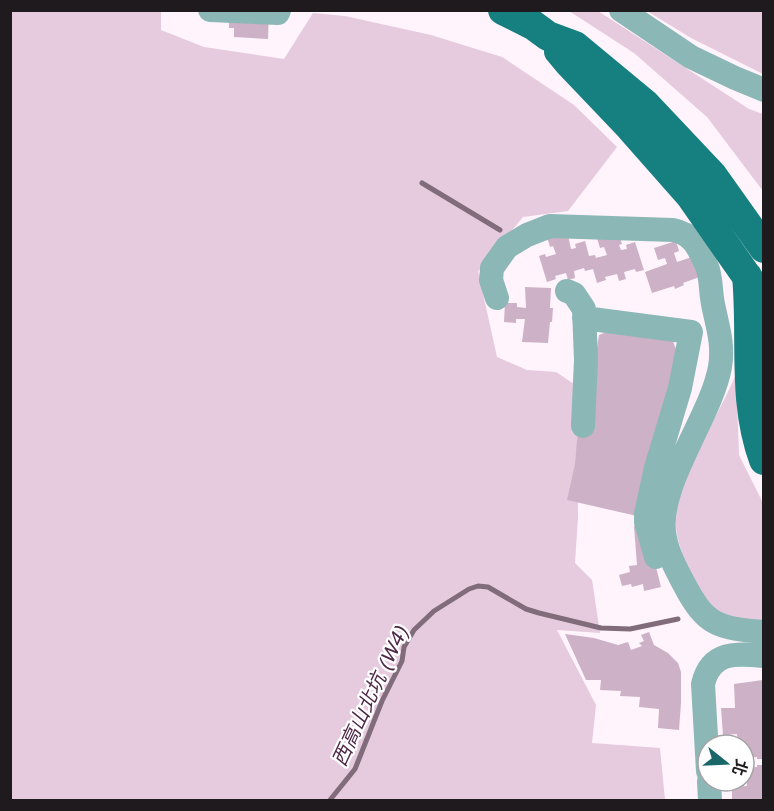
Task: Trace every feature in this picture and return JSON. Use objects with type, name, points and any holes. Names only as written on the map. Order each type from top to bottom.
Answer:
[{"type":"main road","points":[[503,10],[533,25],[548,36],[569,63],[630,127],[690,195],[764,301]]},
{"type":"main road","points":[[548,36],[575,46],[645,104],[712,176],[764,248]]},
{"type":"main road","points":[[747,276],[750,304],[751,405],[761,436]]},
{"type":"street","points":[[210,10],[278,13],[279,10]]},
{"type":"street","points":[[621,10],[691,57],[764,90]]},
{"type":"street","points":[[497,298],[490,272],[496,260],[507,247],[521,237],[550,226],[665,230],[681,232],[695,241],[709,271],[712,303],[723,350],[713,393],[680,465],[665,511],[664,537],[694,603],[711,621],[738,629],[764,632]]},
{"type":"street","points":[[567,291],[581,301],[584,309],[586,360],[583,426]]},
{"type":"street","points":[[584,318],[691,332],[680,388],[656,468],[646,514],[646,522],[663,580],[679,574]]},
{"type":"street","points":[[706,733],[703,684],[708,670],[718,659],[730,655],[764,656]]},
{"type":"shaded area","points":[[755,10],[763,12],[763,74],[691,38],[647,11]]},
{"type":"shaded area","points":[[10,11],[161,11],[161,30],[204,47],[284,59],[313,13],[345,16],[431,35],[502,57],[574,105],[617,147],[568,211],[523,217],[478,271],[497,357],[527,370],[556,372],[577,386],[578,517],[575,563],[592,580],[600,633],[557,630],[596,705],[592,743],[660,748],[665,800],[11,800]]},
{"type":"shaded area","points":[[569,11],[598,11],[749,109],[763,114],[763,191],[707,117],[634,53]]},
{"type":"shaded area","points":[[736,374],[739,455],[763,503],[763,626],[723,614],[704,598],[687,567],[676,529],[678,501],[684,482]]},
{"type":"building","points":[[229,10],[269,10],[268,39],[234,37],[234,28],[229,28]]},
{"type":"building","points":[[567,231],[571,249],[576,248],[575,244],[585,241],[589,256],[595,255],[596,258],[607,255],[604,247],[600,248],[597,238],[618,232],[622,244],[619,245],[621,250],[627,249],[626,245],[635,242],[644,270],[636,272],[635,269],[624,272],[626,279],[619,281],[617,274],[605,277],[606,280],[597,283],[593,269],[585,271],[584,268],[574,271],[575,278],[568,280],[566,273],[555,276],[556,279],[547,282],[539,256],[545,254],[546,257],[556,254],[553,246],[550,247],[547,237]]},
{"type":"building","points":[[676,241],[679,251],[674,253],[677,262],[698,255],[705,275],[683,283],[684,285],[675,289],[674,286],[652,293],[645,272],[667,264],[665,258],[658,260],[654,248]]},
{"type":"building","points":[[525,287],[551,288],[550,308],[553,308],[548,343],[522,342],[525,319],[516,319],[516,323],[504,322],[505,303],[517,303],[517,307],[526,308]]},
{"type":"building","points":[[614,329],[673,341],[680,361],[637,516],[567,500],[575,464],[579,417],[595,360],[599,335]]},
{"type":"building","points":[[645,523],[661,587],[644,591],[643,584],[632,587],[631,584],[622,586],[619,575],[630,572],[629,566],[637,565],[634,526]]},
{"type":"building","points":[[649,632],[654,645],[668,653],[678,663],[681,672],[679,730],[658,728],[659,709],[639,707],[640,697],[620,696],[621,691],[600,690],[601,680],[586,680],[565,634],[594,638],[618,645],[628,642],[631,650],[642,646],[639,643],[644,641],[641,635]]},
{"type":"building","points":[[763,680],[764,759],[756,757],[756,733],[723,733],[721,708],[735,708],[734,684]]},
{"type":"building","points":[[757,765],[764,765],[764,800],[732,800],[732,793],[756,793]]},
{"type":"waterway","points":[[422,183],[500,230]]},
{"type":"waterway","name":"西高山北坑 (W4)","points":[[330,800],[355,769],[382,701],[402,661],[404,647],[414,630],[434,611],[469,589],[478,586],[488,587],[526,609],[601,628],[630,629],[678,619]]}]
